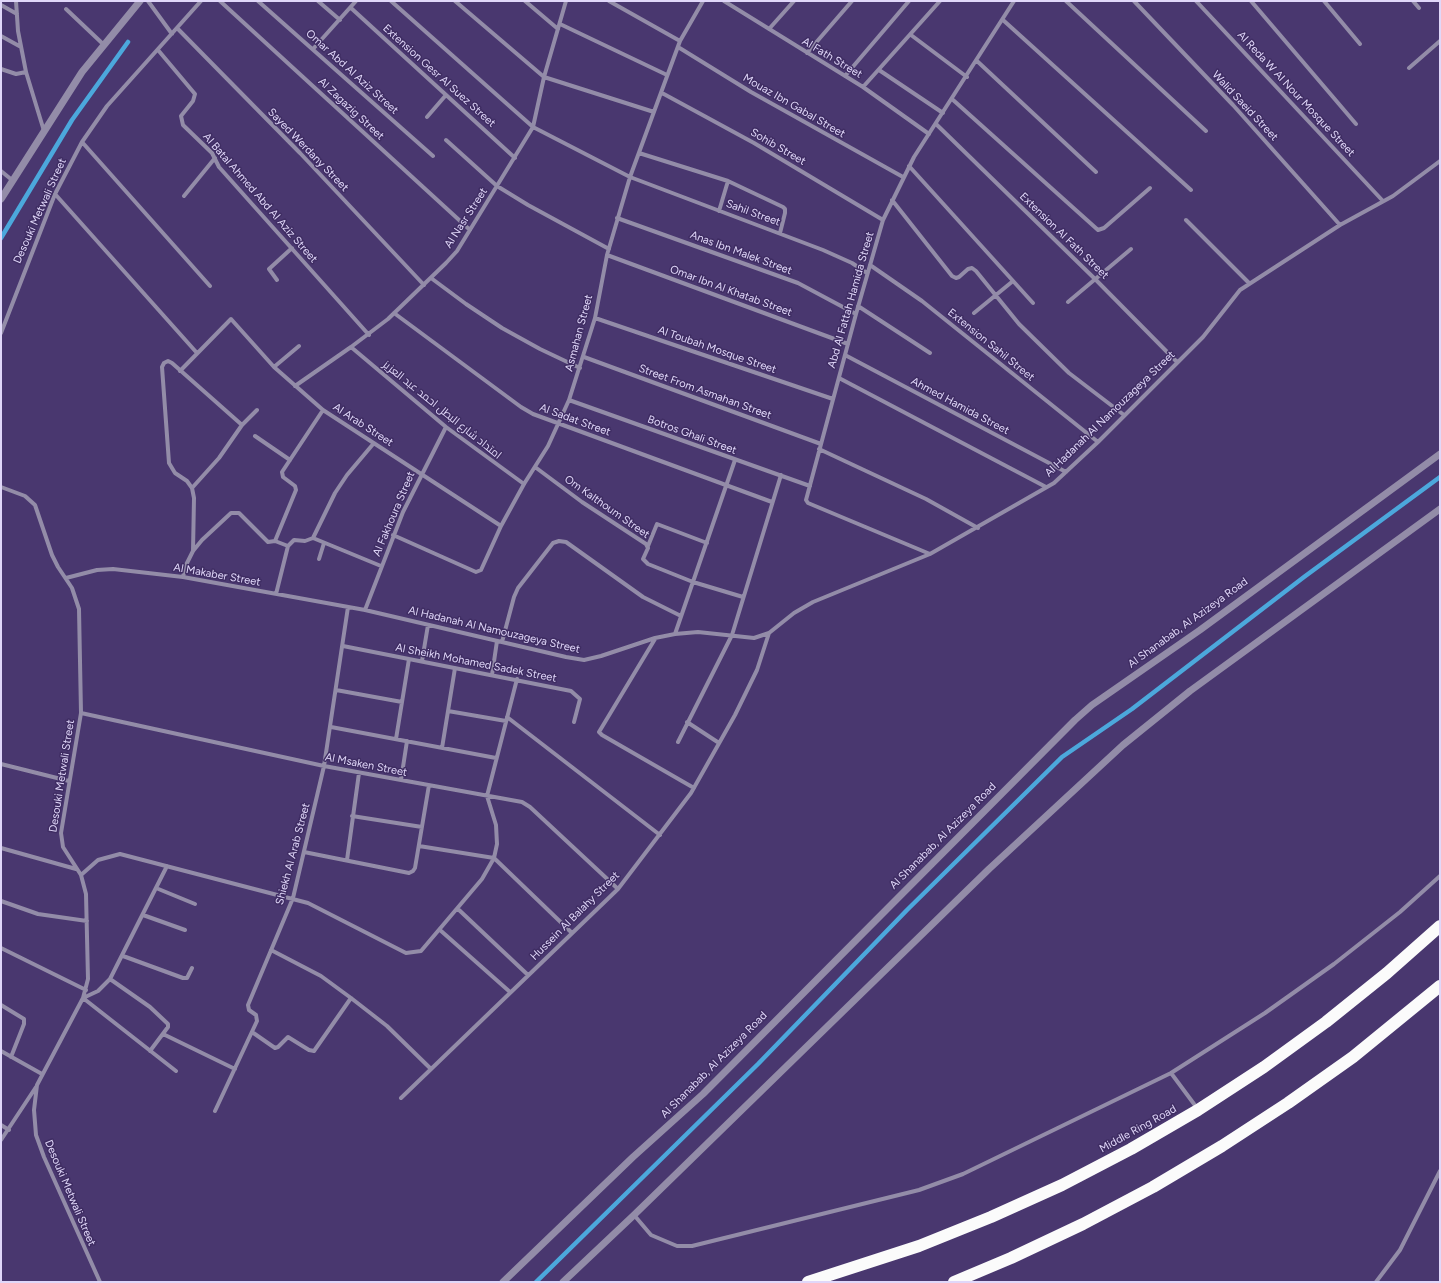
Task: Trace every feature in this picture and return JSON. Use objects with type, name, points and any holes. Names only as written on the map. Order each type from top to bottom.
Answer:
[{"type":"highway","name":"Middle Ring Road","points":[[808,1282],[919,1246],[992,1218],[1062,1185],[1110,1160],[1198,1110],[1264,1067],[1326,1022],[1387,973],[1440,926]]},
{"type":"highway","points":[[954,1282],[1011,1258],[1083,1224],[1153,1187],[1222,1146],[1288,1103],[1353,1057],[1440,986]]},
{"type":"street","points":[[16,1],[21,47],[26,72],[44,131]]},
{"type":"street","points":[[1,199],[62,101],[103,44],[140,1]]},
{"type":"street","points":[[148,1],[172,34]]},
{"type":"street","name":"Desouki Metwali Street","points":[[1,332],[55,194],[82,142],[107,106],[201,1]]},
{"type":"street","name":"Al Zagazig Street","points":[[220,1],[470,230]]},
{"type":"street","name":"Omar Abd Al Aziz Street","points":[[258,1],[433,156]]},
{"type":"street","points":[[318,1],[340,20]]},
{"type":"street","points":[[313,49],[356,1]]},
{"type":"street","name":"Sahil Street","points":[[391,1],[533,127],[630,177],[838,256],[867,273]]},
{"type":"street","points":[[455,1],[544,77],[654,112]]},
{"type":"street","points":[[525,1],[558,29]]},
{"type":"street","name":"Al Nasr Street","points":[[295,386],[368,335],[424,285],[457,251],[533,127],[544,77],[566,1]]},
{"type":"street","points":[[609,1],[680,41]]},
{"type":"street","name":"Asmahan Street","points":[[393,535],[479,572],[500,526],[524,484],[536,467],[559,424],[569,400],[584,357],[595,318],[607,255],[638,153],[662,93],[680,41],[703,1]]},
{"type":"street","points":[[769,29],[794,1]]},
{"type":"street","points":[[807,53],[852,1]]},
{"type":"street","points":[[845,76],[909,1]]},
{"type":"street","points":[[863,87],[940,1]]},
{"type":"street","name":"Abd Al Fattah Hamida Street","points":[[930,554],[808,504],[806,500],[867,273],[883,220],[909,166],[1014,1]]},
{"type":"street","points":[[1066,1],[1206,131]]},
{"type":"street","name":"Walid Saeid Street","points":[[1134,1],[1232,105],[1340,225]]},
{"type":"street","name":"Al Reda W Al Nour Mosque Street","points":[[1196,1],[1382,200]]},
{"type":"street","points":[[1251,1],[1356,124]]},
{"type":"street","points":[[1324,1],[1360,44]]},
{"type":"street","points":[[1413,1],[1419,8]]},
{"type":"street","name":"Al Fath Street","points":[[727,2],[863,87],[929,134]]},
{"type":"street","points":[[1,5],[17,14]]},
{"type":"street","name":"Extension Gesr Al Suez Street","points":[[350,8],[515,158]]},
{"type":"street","points":[[66,9],[103,44]]},
{"type":"street","points":[[1003,20],[1191,190]]},
{"type":"street","points":[[560,24],[667,75]]},
{"type":"street","name":"Sayed Werdany Street","points":[[177,28],[300,153],[424,285]]},
{"type":"street","points":[[911,35],[967,76]]},
{"type":"street","points":[[1,36],[21,47]]},
{"type":"street","points":[[1409,68],[1440,41]]},
{"type":"street","name":"Mouaz Ibn Gabal Street","points":[[678,47],[778,108],[903,177]]},
{"type":"street","name":"Al Batal Ahmed Abd Al Aziz Street","points":[[158,50],[195,94],[193,101],[181,116],[183,125],[215,158],[219,167],[368,335]]},
{"type":"street","points":[[977,61],[1096,172]]},
{"type":"street","points":[[1,69],[9,73],[16,74],[26,72]]},
{"type":"street","points":[[879,70],[943,113]]},
{"type":"street","name":"Sohib Street","points":[[662,93],[754,143],[883,220]]},
{"type":"street","points":[[427,118],[446,95]]},
{"type":"street","points":[[952,98],[1098,230],[1104,228],[1150,188]]},
{"type":"street","name":"Extension Al Fath Street","points":[[936,124],[1095,279],[1177,362]]},
{"type":"street","points":[[446,140],[497,186],[521,201],[609,249]]},
{"type":"street","points":[[82,142],[210,286]]},
{"type":"street","points":[[638,153],[728,181],[785,209],[780,233]]},
{"type":"street","points":[[184,196],[215,158]]},
{"type":"street","name":"Al Hadanah Al Namouzageya Street","points":[[365,610],[584,660],[601,656],[655,638],[675,634],[698,632],[754,638],[769,634],[794,613],[813,602],[930,554],[978,528],[1046,487],[1066,472],[1098,442],[1203,337],[1240,290],[1340,225],[1382,200],[1393,196],[1440,161]]},
{"type":"street","points":[[909,166],[1033,303]]},
{"type":"street","points":[[1,171],[12,180]]},
{"type":"street","points":[[719,211],[728,181]]},
{"type":"street","points":[[55,194],[197,353],[180,371]]},
{"type":"street","points":[[892,200],[952,276],[956,278],[968,269],[972,268],[1019,324],[1069,373],[1124,415]]},
{"type":"street","name":"Anas Ibn Malek Street","points":[[617,218],[798,283],[856,314]]},
{"type":"street","points":[[1186,220],[1250,283]]},
{"type":"street","points":[[278,280],[269,269],[292,248]]},
{"type":"street","points":[[1068,302],[1131,249]]},
{"type":"street","name":"Omar Ibn Al Khatab Street","points":[[607,255],[848,344]]},
{"type":"street","name":"Extension Sahil Street","points":[[870,265],[922,302],[1098,442]]},
{"type":"street","points":[[431,278],[502,328],[540,349],[580,368]]},
{"type":"street","points":[[974,313],[1014,281]]},
{"type":"street","points":[[858,306],[930,353]]},
{"type":"street","name":"Al Sadat Street","points":[[394,313],[521,407],[539,417],[772,502]]},
{"type":"street","name":"Al Toubah Mosque Street","points":[[595,318],[833,399]]},
{"type":"street","name":"Al Arab Street","points":[[197,353],[231,319],[274,367],[323,410],[500,526]]},
{"type":"street","points":[[274,367],[300,346]]},
{"type":"street","name":"امتداد شارع البطل احمد عبد العزيز","points":[[351,347],[446,427],[524,484]]},
{"type":"street","name":"Ahmed Hamida Street","points":[[846,355],[1066,472]]},
{"type":"street","name":"Street From Asmahan Street","points":[[584,357],[821,444]]},
{"type":"street","points":[[193,551],[194,498],[192,488],[187,481],[175,473],[169,463],[162,366],[164,363],[168,361],[242,425]]},
{"type":"street","points":[[839,378],[1046,487]]},
{"type":"street","name":"Botros Ghali Street","points":[[569,400],[810,486]]},
{"type":"street","points":[[192,488],[219,458],[242,425],[256,410]]},
{"type":"street","points":[[275,541],[296,490],[295,486],[282,474],[323,410]]},
{"type":"street","name":"Al Fakhoura Street","points":[[365,610],[393,535],[421,474],[446,427]]},
{"type":"street","points":[[255,436],[290,460]]},
{"type":"street","points":[[313,538],[339,487],[355,464],[374,443]]},
{"type":"street","points":[[819,449],[926,499],[978,528]]},
{"type":"street","name":"Al Shanabab, Al Azizeya Road","points":[[503,1282],[634,1157],[703,1094],[1074,720],[1092,705],[1200,630],[1440,454]]},
{"type":"street","points":[[675,634],[736,460]]},
{"type":"street","name":"Om Kalthoum Street","points":[[536,467],[582,502],[648,546],[643,559],[648,564],[693,582],[743,597]]},
{"type":"street","points":[[678,742],[732,636],[781,475]]},
{"type":"street","name":"Desouki Metwali Street","points":[[1,487],[25,496],[35,505],[52,555],[77,598],[79,609],[81,713],[61,833],[63,847],[81,875],[86,894],[89,968],[86,990],[83,998],[37,1085],[34,1110],[36,1135],[54,1182],[100,1282]]},
{"type":"street","points":[[563,1282],[634,1215],[995,864],[1123,744],[1190,691],[1440,509]]},
{"type":"street","points":[[183,577],[186,565],[193,551],[202,540],[232,513],[238,514],[268,542],[275,541],[288,546]]},
{"type":"street","points":[[648,546],[657,524],[706,543]]},
{"type":"street","points":[[276,594],[288,546],[294,540],[305,541],[313,538],[381,566]]},
{"type":"street","points":[[492,675],[500,642],[514,596],[518,588],[553,543],[559,541],[566,542],[643,597],[681,616]]},
{"type":"street","points":[[319,559],[324,542]]},
{"type":"street","name":"Al Makaber Street","points":[[66,578],[92,571],[113,570],[183,577],[365,610]]},
{"type":"street","name":"Shiekh Al Arab Street","points":[[215,1111],[258,1018],[249,1010],[248,1005],[293,898],[324,766],[348,607]]},
{"type":"street","points":[[422,661],[428,625]]},
{"type":"street","name":"Hussein Al Balahy Street","points":[[401,1098],[618,889],[660,836],[694,788],[720,743],[757,670],[769,634]]},
{"type":"street","points":[[655,638],[599,732],[694,788]]},
{"type":"street","name":"Al Sheikh Mohamed Sadek Street","points":[[343,646],[517,679],[571,691],[580,699],[574,722]]},
{"type":"street","points":[[396,740],[409,659]]},
{"type":"street","points":[[442,748],[455,668]]},
{"type":"street","points":[[81,875],[98,860],[120,854],[293,898],[308,903],[406,953],[421,951],[482,879],[494,858],[497,844],[496,825],[487,796],[517,679]]},
{"type":"street","points":[[336,690],[402,702]]},
{"type":"street","points":[[448,711],[507,719],[660,836]]},
{"type":"street","name":"Al Msaken Street","points":[[81,713],[358,773],[515,800],[530,806],[618,889]]},
{"type":"street","points":[[687,722],[720,743]]},
{"type":"street","points":[[331,727],[496,758]]},
{"type":"street","points":[[401,780],[407,742]]},
{"type":"street","points":[[1,764],[69,781]]},
{"type":"street","points":[[346,860],[358,773]]},
{"type":"street","points":[[304,852],[409,873],[413,871],[415,868],[429,786]]},
{"type":"street","points":[[352,816],[422,827]]},
{"type":"street","points":[[419,846],[494,858],[572,933]]},
{"type":"street","points":[[1,848],[76,869]]},
{"type":"street","points":[[167,866],[123,956],[110,979],[98,991],[83,998],[176,1071]]},
{"type":"street","points":[[634,1215],[651,1235],[677,1246],[692,1246],[919,1190],[963,1174],[1171,1073],[1265,1013],[1334,964],[1400,912],[1440,876]]},
{"type":"street","points":[[156,888],[195,904]]},
{"type":"street","points":[[1,901],[38,914],[87,921]]},
{"type":"street","points":[[458,908],[528,975]]},
{"type":"street","points":[[143,915],[185,930]]},
{"type":"street","points":[[440,930],[510,992]]},
{"type":"street","points":[[1,948],[86,990]]},
{"type":"street","points":[[272,950],[321,976],[351,998],[387,1026],[431,1069]]},
{"type":"street","points":[[123,956],[183,978],[187,978],[192,968]]},
{"type":"street","points":[[110,979],[150,1007],[168,1024],[168,1027],[150,1051]]},
{"type":"street","points":[[252,1032],[275,1048],[288,1037],[309,1050],[314,1051],[351,998]]},
{"type":"street","points":[[1,1005],[24,1019],[24,1024],[11,1057]]},
{"type":"street","points":[[163,1034],[235,1069]]},
{"type":"street","points":[[1,1051],[42,1074]]},
{"type":"street","points":[[1171,1073],[1198,1110]]},
{"type":"street","points":[[1,1140],[9,1130],[37,1085]]},
{"type":"street","points":[[1,1125],[9,1130]]},
{"type":"street","points":[[1376,1282],[1400,1250],[1440,1171]]},
{"type":"waterway","points":[[1,238],[72,120],[128,42]]},
{"type":"waterway","points":[[536,1282],[758,1064],[907,910],[1062,757],[1132,709],[1304,577],[1440,477]]}]
